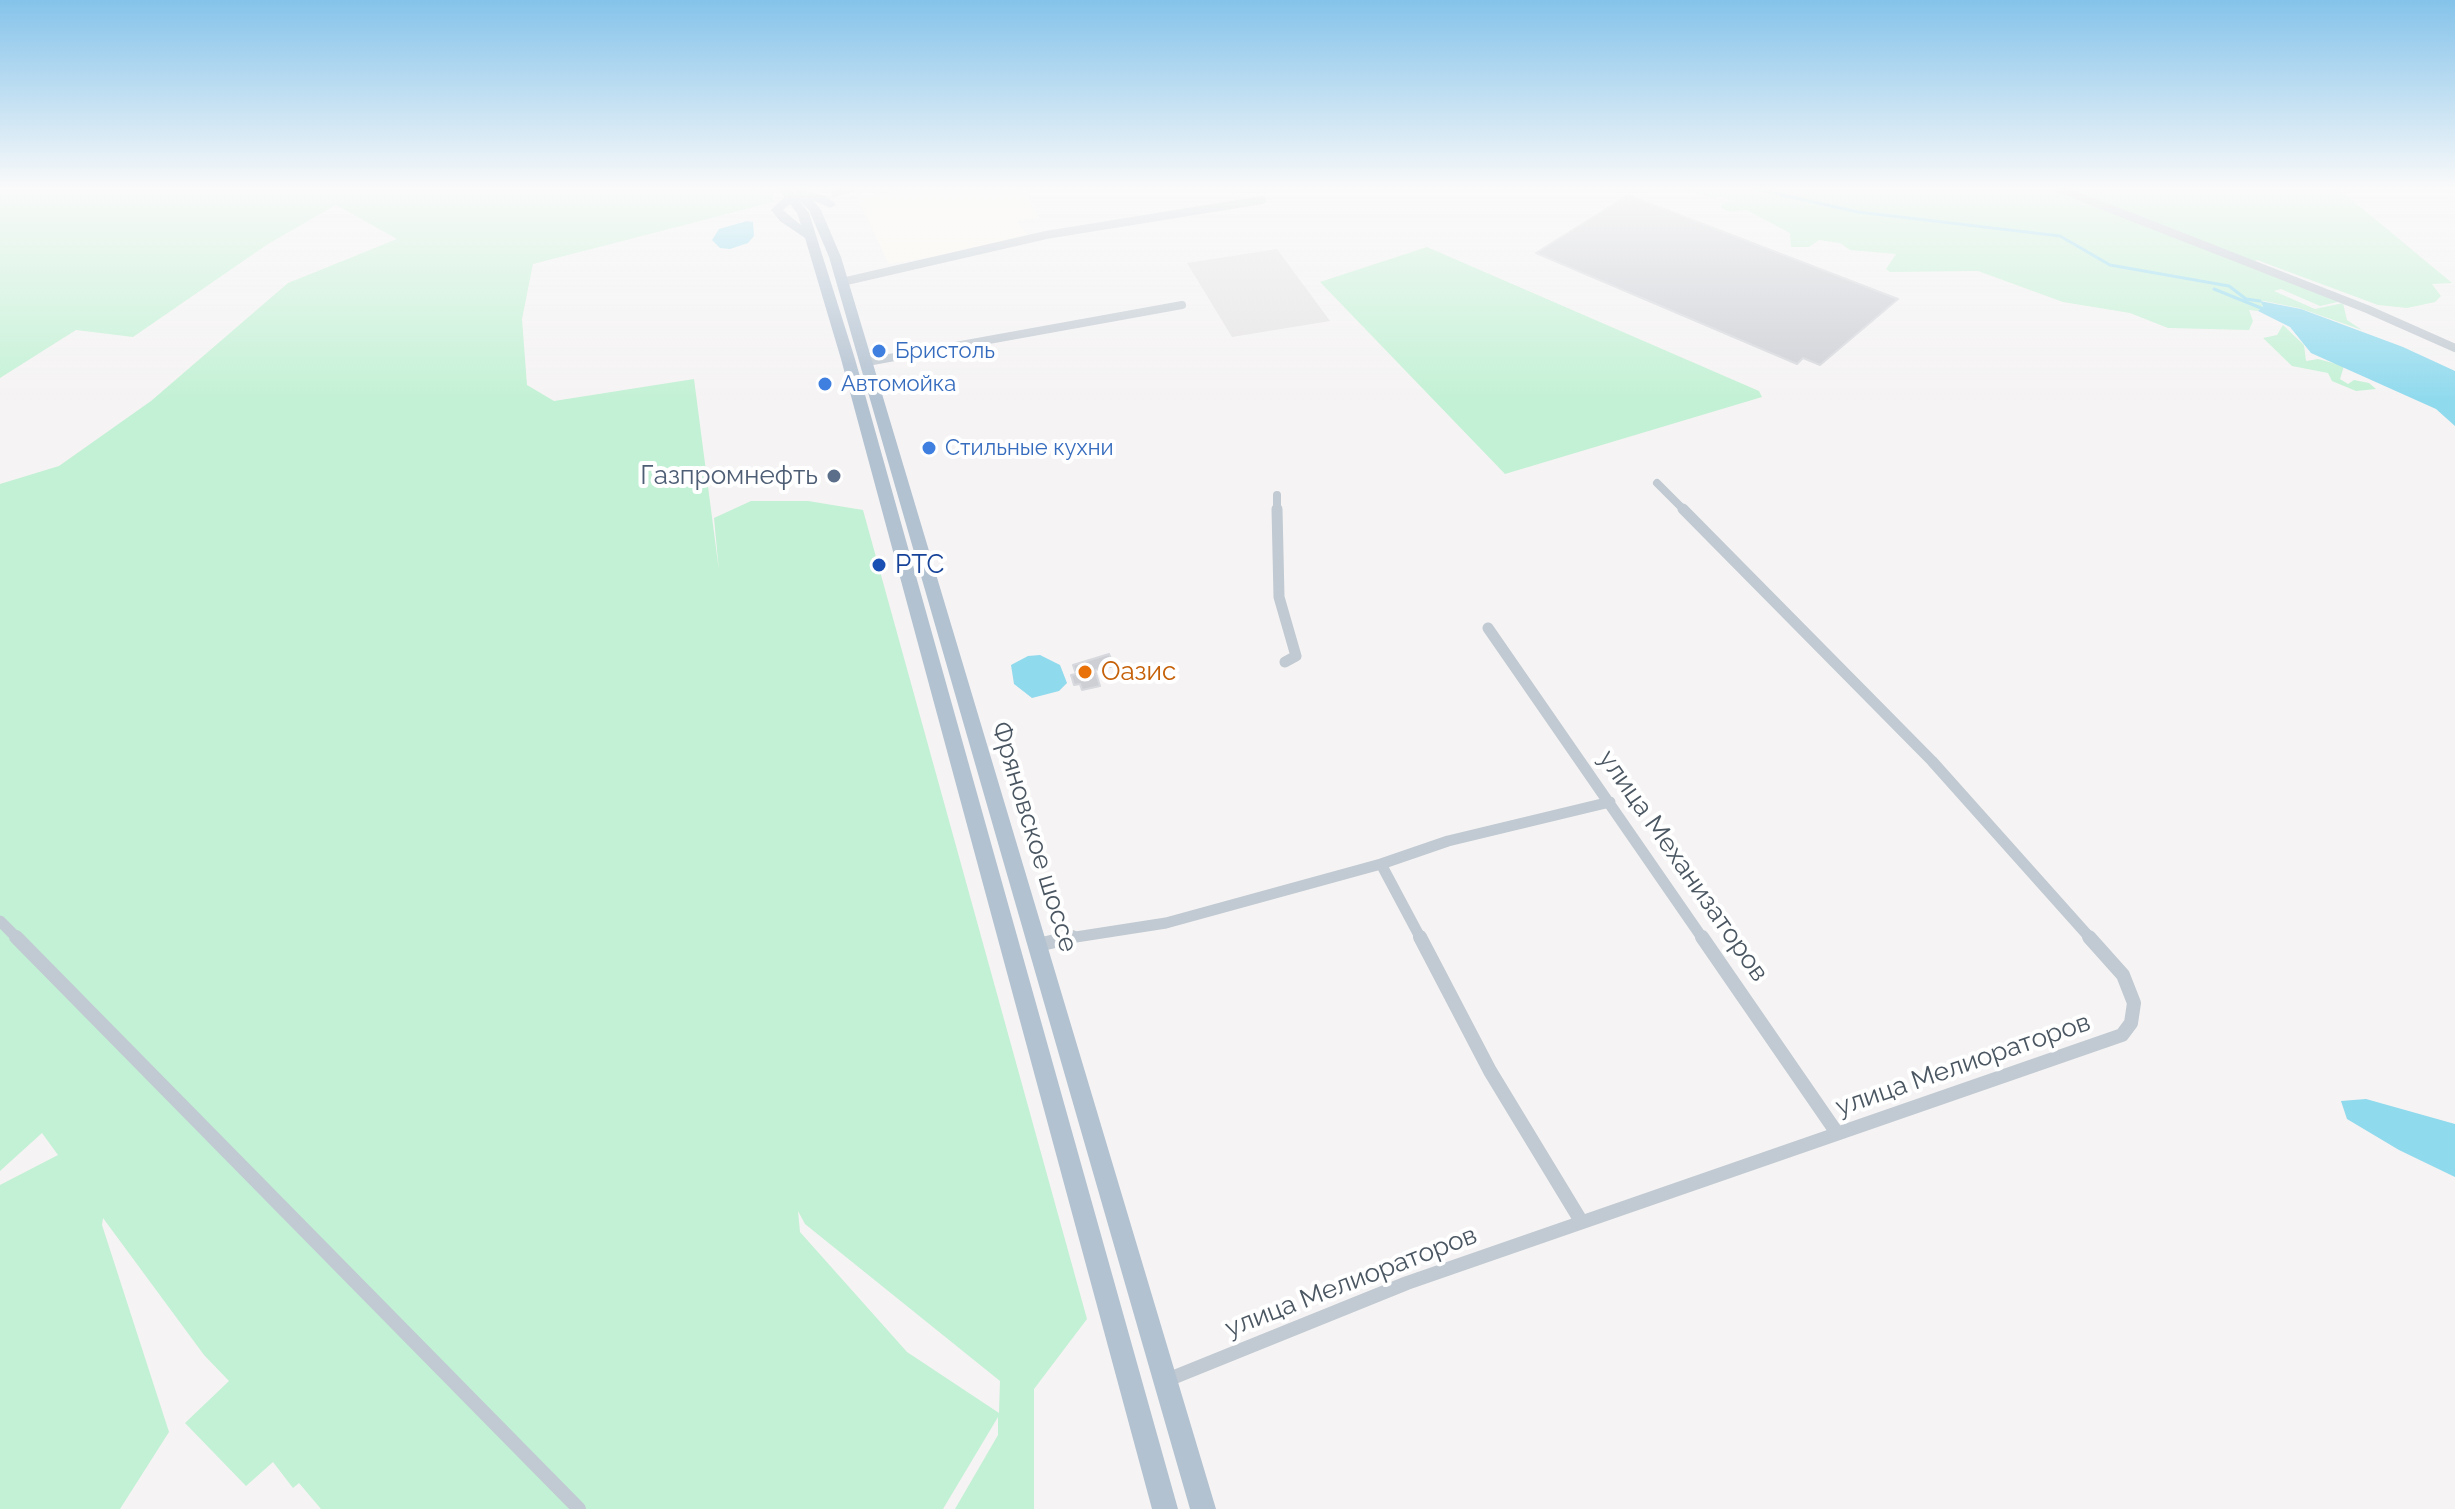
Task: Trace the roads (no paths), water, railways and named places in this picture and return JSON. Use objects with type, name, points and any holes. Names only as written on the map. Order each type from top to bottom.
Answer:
[{"type":"main road","name":"Фряновское шоссе","points":[[817,259],[848,359],[1165,1509]]},
{"type":"main road","name":"Фряновское шоссе","points":[[836,259],[1203,1509]]},
{"type":"street","points":[[842,282],[940,259]]},
{"type":"street","points":[[2240,259],[2367,309],[2455,348]]},
{"type":"street","points":[[867,362],[1182,305]]},
{"type":"street","name":"улица Мелиораторов","points":[[1167,1380],[1407,1283],[1837,1133],[1969,1092],[2122,1035],[2131,1023],[2134,1003],[2123,975],[1932,761],[1657,483]]},
{"type":"street","points":[[1277,495],[1279,597],[1296,656],[1285,662]]},
{"type":"street","name":"улица Механизаторов","points":[[1488,628],[1837,1133]]},
{"type":"street","points":[[1038,945],[1166,923],[1381,864],[1448,841],[1610,802]]},
{"type":"street","points":[[1381,864],[1490,1071],[1581,1221]]},
{"type":"street","points":[[0,921],[579,1509]]},
{"type":"water","points":[[2260,301],[2301,309],[2403,347],[2455,371],[2455,426],[2436,409],[2311,353],[2290,327],[2258,311],[2263,306]]},
{"type":"water","points":[[1040,655],[1060,665],[1067,683],[1059,691],[1032,698],[1014,684],[1011,665],[1028,656]]},
{"type":"water","points":[[2366,1099],[2455,1124],[2455,1177],[2399,1150],[2347,1119],[2341,1101]]},
{"type":"waterway","points":[[2100,259],[2110,265],[2229,286],[2246,299],[2260,301]]},
{"type":"waterway","points":[[2214,289],[2261,308]]},
{"type":"place","name":"Бристоль","points":[[879,351]]},
{"type":"place","name":"Автомойка","points":[[825,384]]},
{"type":"place","name":"Стильные кухни","points":[[929,448]]},
{"type":"place","name":"Газпромнефть","points":[[834,476]]},
{"type":"place","name":"РТС","points":[[879,565]]},
{"type":"place","name":"Оазис","points":[[1085,672]]}]
